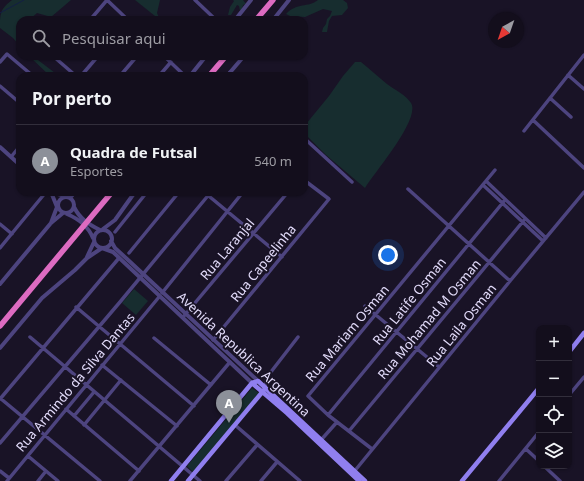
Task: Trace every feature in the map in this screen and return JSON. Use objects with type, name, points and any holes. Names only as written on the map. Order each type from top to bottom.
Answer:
[{"type":"highway","points":[[259,16],[273,0]]},
{"type":"highway","points":[[212,72],[223,60]]},
{"type":"highway","points":[[0,326],[109,196]]},
{"type":"main road","points":[[572,348],[584,333]]},
{"type":"main road","points":[[171,481],[252,383],[258,381]]},
{"type":"main road","name":"Avenida Republica Argentina","points":[[258,381],[321,440],[359,481]]},
{"type":"main road","name":"Avenida Republica Argentina","points":[[252,383],[353,473],[365,481]]},
{"type":"main road","points":[[188,481],[262,392],[265,386]]},
{"type":"main road","points":[[462,481],[536,392]]},
{"type":"street","points":[[93,16],[107,0],[124,16]]},
{"type":"street","points":[[195,0],[212,16]]},
{"type":"street","points":[[239,16],[251,0]]},
{"type":"street","points":[[276,16],[289,0]]},
{"type":"street","points":[[0,62],[7,54],[27,72]]},
{"type":"street","points":[[524,131],[584,55]]},
{"type":"street","points":[[59,60],[72,72]]},
{"type":"street","points":[[84,72],[95,60]]},
{"type":"street","points":[[123,72],[134,60]]},
{"type":"street","points":[[169,60],[181,72]]},
{"type":"street","points":[[193,72],[203,60]]},
{"type":"street","points":[[230,72],[240,60]]},
{"type":"street","points":[[162,72],[171,62]]},
{"type":"street","points":[[568,75],[584,89]]},
{"type":"street","points":[[0,86],[16,100]]},
{"type":"street","points":[[550,98],[571,117]]},
{"type":"street","points":[[533,120],[584,168]]},
{"type":"street","points":[[308,142],[352,182]]},
{"type":"street","points":[[0,146],[16,161]]},
{"type":"street","points":[[11,157],[16,151]]},
{"type":"street","name":"Rua Mariam Osman","points":[[328,415],[308,398],[308,394],[495,170]]},
{"type":"street","name":"Rua Capeelinha","points":[[213,340],[329,199],[308,183]]},
{"type":"street","points":[[484,183],[545,240]]},
{"type":"street","points":[[408,189],[510,280]]},
{"type":"street","name":"Rua Laila Osman","points":[[353,473],[510,280],[584,192]]},
{"type":"street","points":[[0,248],[43,196]]},
{"type":"street","points":[[53,196],[60,211],[76,218],[86,226],[97,246],[102,248]]},
{"type":"street","points":[[65,196],[73,202],[74,207],[82,219],[89,225],[108,232],[111,239]]},
{"type":"street","points":[[87,258],[96,233],[115,220],[132,196]]},
{"type":"street","points":[[115,232],[144,196]]},
{"type":"street","points":[[129,253],[176,196]]},
{"type":"street","points":[[0,443],[208,196]]},
{"type":"street","points":[[212,196],[282,256]]},
{"type":"street","name":"Rua Armindo da Silva Dantas","points":[[8,480],[241,196]]},
{"type":"street","name":"Rua Laranjal","points":[[182,319],[285,196]]},
{"type":"street","points":[[51,223],[59,200],[68,197]]},
{"type":"street","name":"Rua Latife Osman","points":[[328,415],[504,201]]},
{"type":"street","points":[[0,284],[51,223],[64,213],[71,212],[74,207]]},
{"type":"street","points":[[0,348],[42,298],[87,258],[102,248],[108,246],[115,220]]},
{"type":"street","name":"Rua Mohamad M Osman","points":[[349,431],[523,220]]},
{"type":"street","points":[[0,224],[12,234]]},
{"type":"street","name":"Avenida Republica Argentina","points":[[111,239],[115,248],[143,274],[182,319],[252,383]]},
{"type":"street","name":"Avenida Republica Argentina","points":[[102,248],[110,250],[140,278],[186,314],[258,381]]},
{"type":"street","points":[[100,481],[0,398],[119,258]]},
{"type":"street","points":[[365,306],[439,367]]},
{"type":"street","points":[[76,307],[194,406]]},
{"type":"street","points":[[30,337],[200,481]]},
{"type":"street","points":[[265,386],[267,377],[298,337]]},
{"type":"street","points":[[154,338],[211,385]]},
{"type":"street","points":[[130,481],[230,362]]},
{"type":"street","points":[[102,365],[177,426]]},
{"type":"street","points":[[258,381],[267,377]]},
{"type":"street","points":[[572,391],[584,377]]},
{"type":"street","points":[[84,425],[121,380]]},
{"type":"street","name":"Rua Armindo da Silva Dantas","points":[[74,416],[94,392]]},
{"type":"street","points":[[66,409],[139,471]]},
{"type":"street","points":[[328,415],[372,449]]},
{"type":"street","points":[[321,440],[337,422]]},
{"type":"street","points":[[235,425],[297,480]]},
{"type":"street","points":[[499,481],[538,433]]},
{"type":"street","points":[[226,481],[257,445]]},
{"type":"street","points":[[526,449],[536,458]]},
{"type":"street","points":[[28,456],[58,481]]},
{"type":"street","points":[[260,481],[277,462]]},
{"type":"street","points":[[547,469],[560,481]]},
{"type":"street","points":[[0,471],[8,480]]},
{"type":"street","points":[[38,481],[46,471]]},
{"type":"green space","points":[[12,0],[71,0],[52,16],[37,13],[34,16],[16,16],[16,41],[0,28],[0,19],[5,6]]},
{"type":"green space","points":[[135,0],[160,0],[157,13],[158,16],[155,16]]},
{"type":"green space","points":[[233,0],[243,0],[246,4],[243,5],[240,11],[239,6],[237,5],[231,15],[228,15],[230,7],[234,1]]},
{"type":"green space","points":[[318,0],[343,0],[347,3],[348,8],[342,15],[332,16],[329,21],[327,32],[322,32],[332,11],[323,9],[307,16],[290,16],[286,14],[298,6]]},
{"type":"green space","points":[[33,60],[38,60],[54,72],[46,72]]},
{"type":"green space","points":[[355,62],[361,62],[411,103],[412,111],[403,133],[365,188],[326,155],[308,137],[308,122]]},
{"type":"green space","points":[[134,289],[148,301],[136,315],[122,303]]},
{"type":"green space","points":[[252,388],[259,393],[193,472],[187,466]]},
{"type":"waterway","points":[[0,13],[24,0]]},
{"type":"place","name":"Quadra de Futsal","points":[[229,423]]}]
